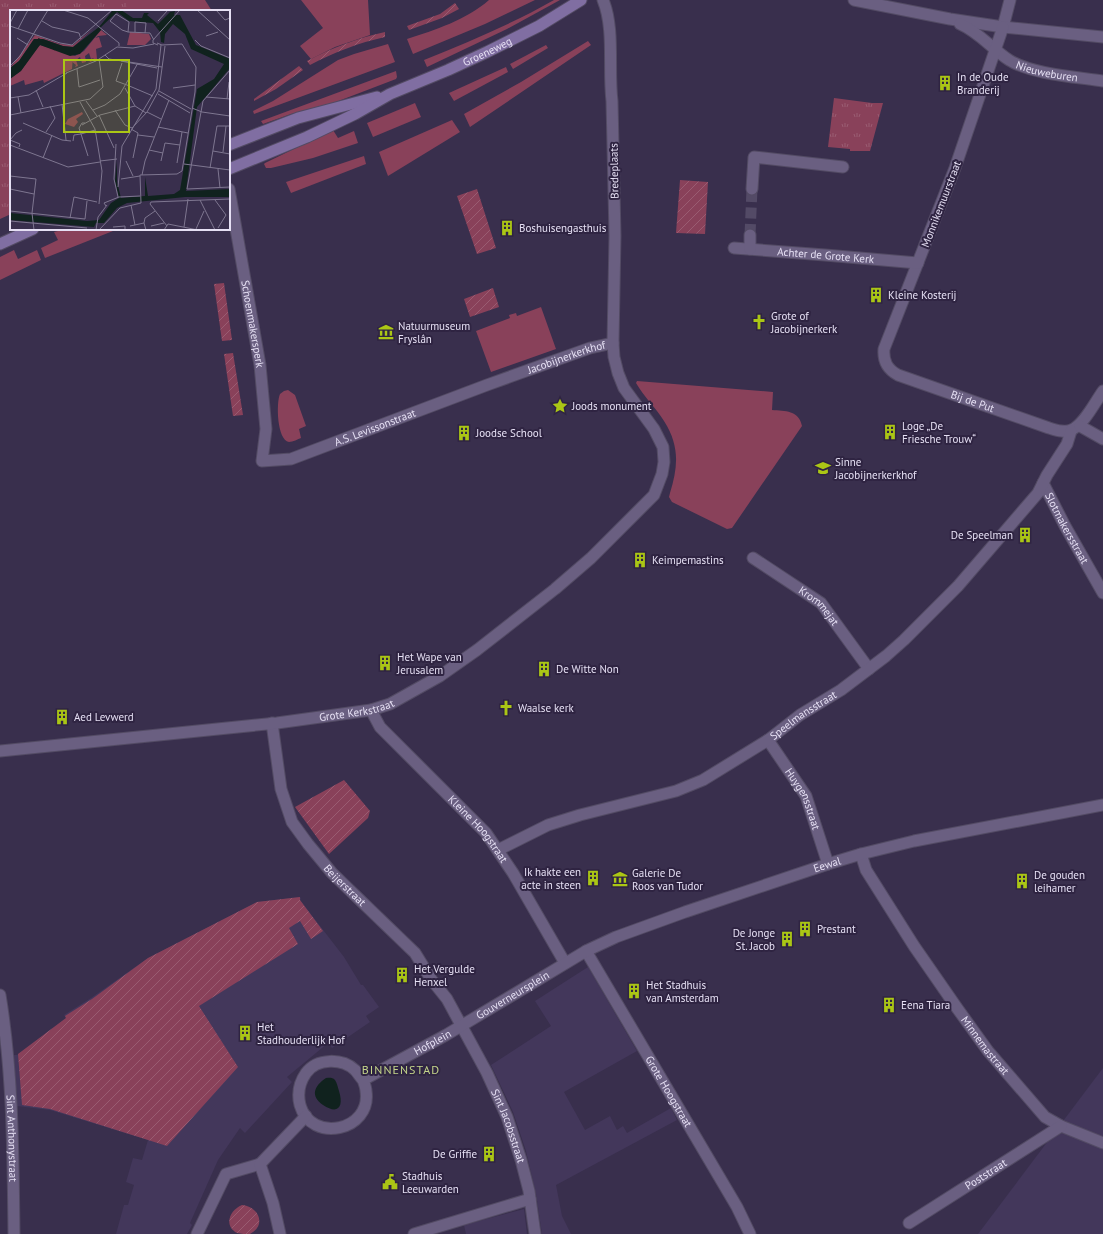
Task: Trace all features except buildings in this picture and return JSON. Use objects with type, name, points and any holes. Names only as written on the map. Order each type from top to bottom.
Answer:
[{"type":"main road","name":"Groeneweg","points":[[230,169],[292,143],[355,114],[390,94],[487,52],[539,26],[581,0]]},
{"type":"main road","name":"Groeneweg","points":[[230,145],[298,118],[390,94]]},
{"type":"main road","points":[[0,244],[31,230]]},
{"type":"street","name":"Bredeplaats","points":[[603,0],[609,19],[610,84],[612,101],[615,236],[613,343]]},
{"type":"street","name":"Nieuweburen","points":[[854,0],[950,19],[1003,27],[1103,37]]},
{"type":"street","points":[[996,50],[1010,0]]},
{"type":"street","name":"Nieuweburen","points":[[950,19],[966,26],[1009,60],[1024,67],[1103,81]]},
{"type":"street","name":"Monnikemuurstraat","points":[[883,357],[884,349],[955,168],[996,50]]},
{"type":"street","points":[[752,190],[754,157],[843,167]]},
{"type":"street","name":"Schoenmakersperk","points":[[230,195],[260,365],[266,429],[262,461]]},
{"type":"street","points":[[750,235],[750,249]]},
{"type":"street","name":"Achter de Grote Kerk","points":[[734,248],[918,263]]},
{"type":"street","name":"Jacobijnerkerkhof","points":[[487,385],[590,348],[613,343],[614,357],[624,388],[654,429],[663,447],[664,462],[660,479],[654,495],[645,504]]},
{"type":"street","name":"Bij de Put","points":[[883,357],[887,367],[898,375],[1050,428],[1058,430],[1075,428]]},
{"type":"street","name":"A.S. Levissonstraat","points":[[262,461],[291,459],[487,385]]},
{"type":"street","points":[[1043,483],[1075,428],[1103,391]]},
{"type":"street","points":[[1075,428],[1103,439]]},
{"type":"street","name":"Slotmakersstraat","points":[[1043,483],[1065,526],[1103,593]]},
{"type":"street","name":"Speelmansstraat","points":[[498,850],[548,825],[580,815],[683,789],[703,780],[768,740],[800,715],[841,690],[904,640],[958,586],[1038,493],[1043,483]]},
{"type":"street","name":"Grote Kerkstraat","points":[[0,751],[272,723],[371,710],[390,704],[440,676],[477,650],[555,589],[591,558],[645,504]]},
{"type":"street","name":"Krommejat","points":[[753,558],[821,603],[869,669]]},
{"type":"street","name":"Kleine Hoogstraat","points":[[371,710],[380,727],[471,816],[486,833],[498,850],[565,964]]},
{"type":"street","name":"Beijerstraat","points":[[272,723],[281,789],[292,822],[332,873],[415,953],[431,979],[447,999],[461,1026]]},
{"type":"street","name":"Huygensstraat","points":[[768,740],[806,796],[828,864]]},
{"type":"street","name":"Eewal","points":[[565,964],[586,950],[616,937],[685,912],[860,854],[914,841],[1103,805]]},
{"type":"street","name":"Minnemastraat","points":[[860,854],[866,870],[894,916],[988,1051],[1046,1117],[1061,1126],[1103,1143]]},
{"type":"street","name":"Grote Hoogstraat","points":[[586,950],[737,1207],[750,1234]]},
{"type":"street","name":"Gouverneursplein","points":[[461,1026],[565,964]]},
{"type":"street","name":"Sint Anthonystraat","points":[[0,995],[4,1018],[12,1105],[14,1234]]},
{"type":"street","name":"Hofplein","points":[[363,1080],[461,1026]]},
{"type":"street","name":"Sint Jacobsstraat","points":[[461,1026],[487,1073],[507,1117],[521,1160],[530,1199],[535,1234]]},
{"type":"street","points":[[331,1061],[344,1063],[355,1070],[363,1080],[366,1092],[365,1105],[359,1116],[349,1125],[336,1129],[322,1128],[310,1121],[306,1116],[302,1111],[298,1098],[300,1084],[307,1072],[318,1064],[331,1061]]},
{"type":"street","points":[[197,1234],[226,1174],[260,1164],[306,1116]]},
{"type":"street","name":"Poststraat","points":[[909,1223],[1061,1126]]},
{"type":"street","points":[[260,1164],[273,1203],[280,1234]]},
{"type":"street","points":[[414,1234],[530,1199]]},
{"type":"shaded area","points":[[300,897],[300,900],[344,957],[361,985],[363,985],[379,1007],[366,1016],[370,1022],[332,1048],[328,1043],[287,1077],[292,1082],[245,1133],[240,1128],[218,1160],[190,1223],[192,1225],[187,1234],[116,1234],[124,1205],[128,1205],[134,1185],[126,1182],[133,1158],[142,1160],[148,1140],[50,1110],[17,1106],[14,1055],[17,1055],[66,1018],[64,1015],[148,958],[257,902]]},
{"type":"shaded area","points":[[588,967],[637,1051],[564,1092],[585,1130],[610,1116],[617,1130],[623,1126],[627,1133],[671,1108],[677,1120],[556,1185],[562,1216],[571,1234],[542,1234],[536,1194],[526,1151],[513,1112],[491,1065],[551,1026],[535,1001]]},
{"type":"shaded area","points":[[1103,1068],[1103,1234],[978,1234]]},
{"type":"shaded area","points":[[326,1078],[334,1079],[336,1081],[341,1101],[340,1105],[336,1109],[328,1108],[323,1105],[319,1102],[315,1095],[316,1088]]},
{"type":"shaded area","points":[[524,1209],[527,1234],[466,1234],[464,1225]]},
{"type":"green space","points":[[0,0],[127,0],[126,10],[10,10],[10,214],[0,219]]},
{"type":"green space","points":[[116,0],[205,0],[211,10],[111,10]]},
{"type":"green space","points":[[301,0],[368,0],[370,35],[335,47],[311,59],[300,46],[323,28]]},
{"type":"green space","points":[[489,0],[535,0],[485,24],[413,54],[407,39],[460,19]]},
{"type":"green space","points":[[554,0],[560,0],[507,29],[427,67],[424,60],[506,25]]},
{"type":"green space","points":[[455,3],[459,9],[442,18],[409,30],[407,26],[440,14]]},
{"type":"green space","points":[[385,32],[385,37],[347,48],[310,65],[307,61],[345,44]]},
{"type":"green space","points":[[588,41],[591,45],[470,127],[464,114],[521,82]]},
{"type":"green space","points":[[388,44],[395,62],[254,114],[253,111],[273,101],[338,60]]},
{"type":"green space","points":[[546,45],[548,48],[513,69],[510,64]]},
{"type":"green space","points":[[299,66],[303,70],[276,89],[254,101],[254,99]]},
{"type":"green space","points":[[506,67],[508,72],[454,101],[449,93]]},
{"type":"green space","points":[[396,71],[396,79],[328,105],[291,114],[263,124],[261,121]]},
{"type":"green space","points":[[834,98],[883,103],[870,151],[850,151],[850,149],[828,147]]},
{"type":"green space","points":[[415,103],[421,117],[373,137],[367,123]]},
{"type":"green space","points":[[452,120],[460,132],[388,176],[379,152]]},
{"type":"green space","points":[[333,130],[338,138],[354,131],[358,143],[313,158],[266,168],[265,163]]},
{"type":"green space","points":[[364,156],[366,164],[291,193],[286,182]]},
{"type":"green space","points":[[680,180],[708,182],[705,234],[676,233]]},
{"type":"green space","points":[[477,189],[496,248],[477,254],[457,196]]},
{"type":"green space","points":[[62,230],[115,230],[45,258],[41,248],[58,240],[54,232]]},
{"type":"green space","points":[[14,250],[18,259],[37,250],[41,260],[0,280],[0,257]]},
{"type":"green space","points":[[224,283],[232,340],[222,341],[214,284]]},
{"type":"green space","points":[[493,288],[499,307],[470,317],[464,299]]},
{"type":"green space","points":[[541,307],[556,349],[491,372],[476,331],[510,318],[509,315],[516,313],[517,316]]},
{"type":"green space","points":[[233,353],[243,415],[233,416],[224,354]]},
{"type":"green space","points":[[637,381],[773,392],[772,410],[791,412],[798,417],[802,426],[732,528],[727,529],[672,502],[669,497],[676,465],[673,439],[664,421],[639,388],[636,383]]},
{"type":"green space","points":[[288,390],[295,395],[306,426],[299,429],[301,438],[289,442],[285,440],[282,435],[278,421],[280,394]]},
{"type":"green space","points":[[344,780],[370,811],[368,818],[329,854],[295,807]]},
{"type":"green space","points":[[300,897],[300,900],[323,931],[311,939],[300,921],[289,928],[298,944],[199,1006],[238,1067],[167,1146],[50,1109],[22,1105],[18,1054],[66,1018],[65,1016],[92,999],[148,958],[257,902]]},
{"type":"green space","points":[[242,1205],[252,1209],[258,1216],[258,1225],[250,1234],[237,1233],[230,1226],[229,1222],[231,1214]]},
{"type":"tunnel","points":[[750,235],[752,189]]},
{"type":"place","name":"In de Oude Branderij","points":[[945,83]]},
{"type":"place","name":"Boshuisengasthuis","points":[[507,228]]},
{"type":"place","name":"Kleine Kosterij","points":[[876,295]]},
{"type":"place","name":"Grote of Jacobijnerkerk","points":[[759,322]]},
{"type":"place","name":"Natuurmuseum Fryslân","points":[[386,332]]},
{"type":"place","name":"Joods monument","points":[[560,406]]},
{"type":"place","name":"Loge „De Friesche Trouw“","points":[[890,432]]},
{"type":"place","name":"Joodse School","points":[[464,433]]},
{"type":"place","name":"Sinne Jacobijnerkerkhof","points":[[823,468]]},
{"type":"place","name":"De Speelman","points":[[1025,535]]},
{"type":"place","name":"Keimpemastins","points":[[640,560]]},
{"type":"place","name":"Het Wape van Jerusalem","points":[[385,663]]},
{"type":"place","name":"De Witte Non","points":[[544,669]]},
{"type":"place","name":"Waalse kerk","points":[[506,708]]},
{"type":"place","name":"Aed Levwerd","points":[[62,717]]},
{"type":"place","name":"Ik hakte een acte in steen","points":[[593,878]]},
{"type":"place","name":"Galerie De Roos van Tudor","points":[[620,879]]},
{"type":"place","name":"De gouden leihamer","points":[[1022,881]]},
{"type":"place","name":"Prestant","points":[[805,929]]},
{"type":"place","name":"De Jonge St. Jacob","points":[[787,939]]},
{"type":"place","name":"Het Vergulde Henxel","points":[[402,975]]},
{"type":"place","name":"Het Stadhuis van Amsterdam","points":[[634,991]]},
{"type":"place","name":"Eena Tiara","points":[[889,1005]]},
{"type":"place","name":"Het Stadhouderlijk Hof","points":[[245,1033]]},
{"type":"place","name":"De Griffie","points":[[489,1154]]},
{"type":"place","name":"Stadhuis Leeuwarden","points":[[390,1182]]},
{"type":"district","name":"BINNENSTAD","points":[[401,1069]]}]
